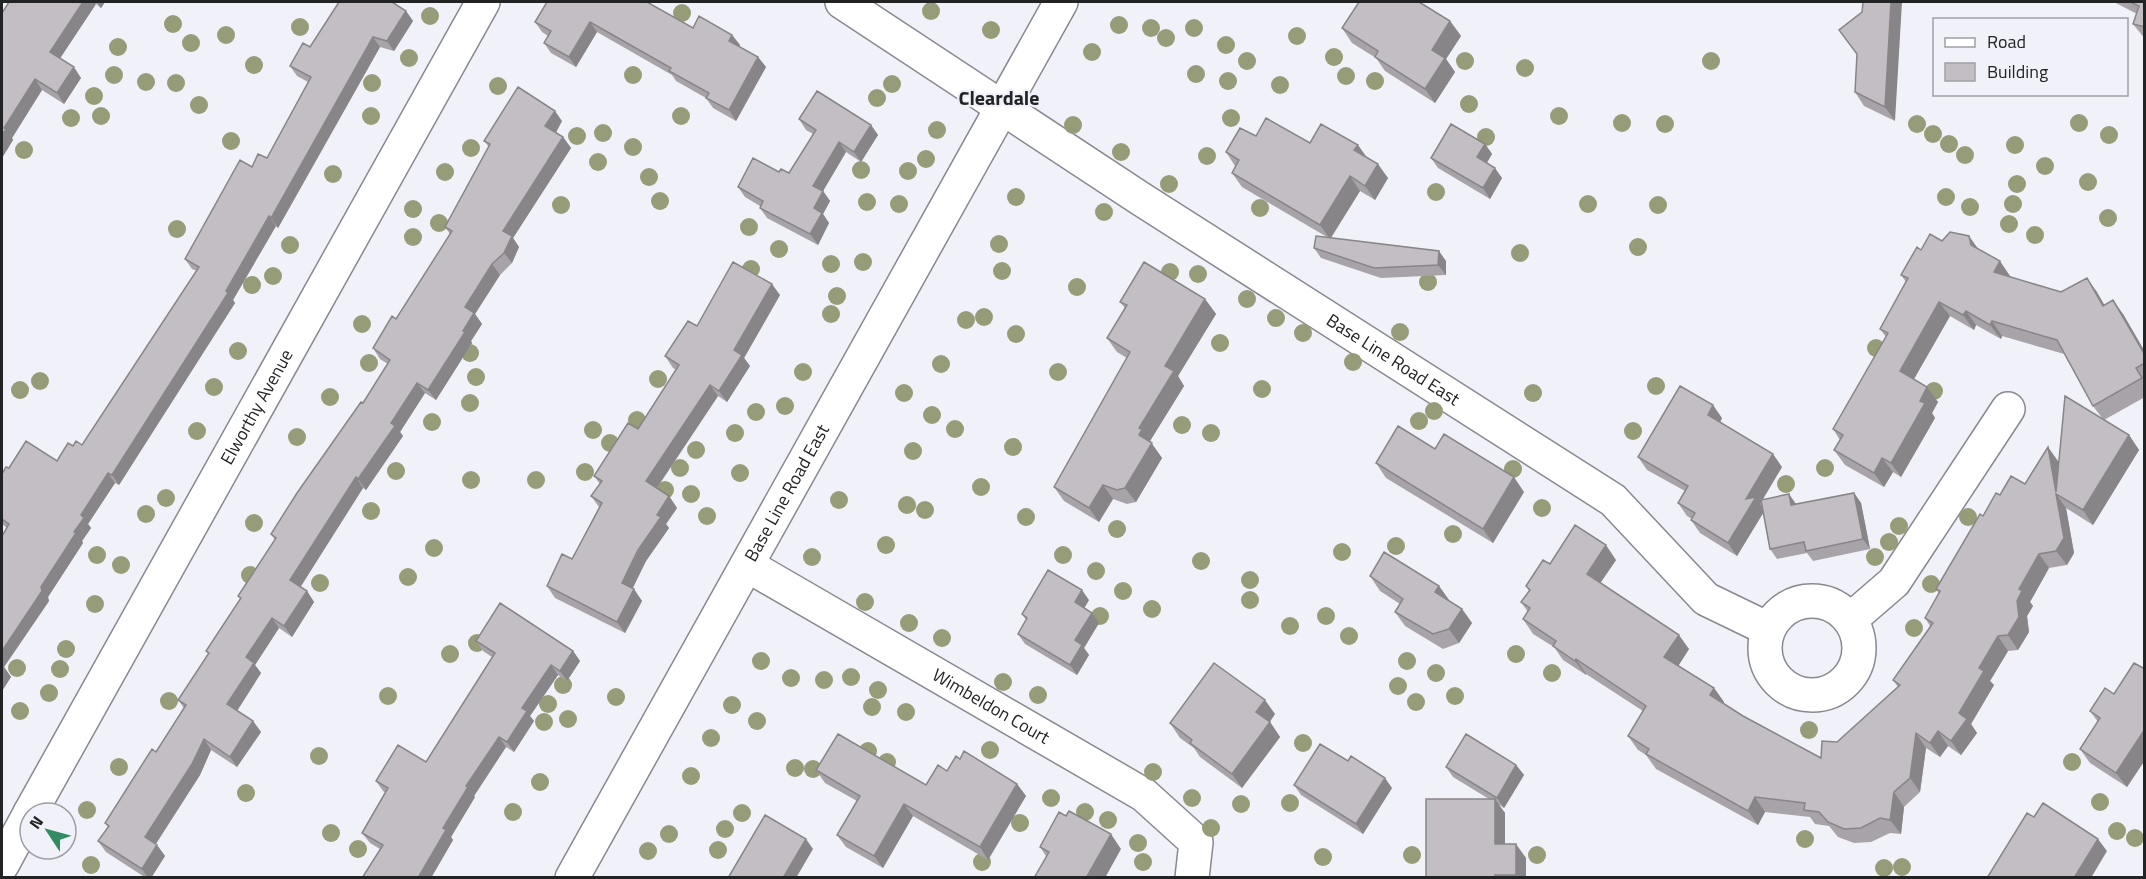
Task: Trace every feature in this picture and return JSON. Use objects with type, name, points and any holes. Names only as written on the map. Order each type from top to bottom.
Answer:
[{"type":"street","name":"Elworthy Avenue","points":[[37,801],[483,2]]},
{"type":"street","points":[[842,2],[1001,108]]},
{"type":"street","name":"Base Line Road East","points":[[572,878],[1061,2]]},
{"type":"street","name":"Base Line Road East","points":[[1001,108],[1141,200],[1613,500],[1706,599],[1767,629]]},
{"type":"street","points":[[1850,620],[1894,582],[2008,409]]},
{"type":"street","name":"Wimbeldon Court","points":[[747,565],[1144,795],[1196,842],[1192,878]]},
{"type":"street","points":[[1806,600],[1831,604],[1850,620],[1859,643],[1855,667],[1840,687],[1817,696],[1793,693],[1773,677],[1764,654],[1767,629],[1783,610],[1806,600]]},
{"type":"street","name":"Elworthy Avenue","points":[[2,864],[18,835]]},
{"type":"building","points":[[9,2],[83,2],[50,52],[74,67],[57,93],[35,79],[4,128],[6,129],[2,135],[2,13]]},
{"type":"building","points":[[339,2],[392,2],[406,11],[387,41],[373,37],[271,218],[269,216],[226,291],[228,293],[112,475],[108,473],[81,515],[84,518],[74,532],[76,533],[41,587],[42,591],[2,651],[2,536],[9,524],[2,519],[2,474],[6,467],[9,468],[26,441],[57,461],[68,443],[73,446],[76,441],[82,445],[199,267],[185,259],[240,160],[252,167],[258,154],[267,158],[311,77],[290,66],[303,43],[310,47]]},
{"type":"building","points":[[547,2],[647,2],[693,28],[699,16],[732,35],[729,41],[758,57],[729,110],[706,98],[709,93],[669,71],[671,68],[590,22],[569,57],[544,43],[551,31],[535,22]]},
{"type":"building","points":[[1359,2],[1419,2],[1450,21],[1432,50],[1445,58],[1425,89],[1375,57],[1378,51],[1342,28]]},
{"type":"building","points":[[1863,2],[1891,2],[1885,107],[1855,92],[1857,54],[1839,30],[1862,12]]},
{"type":"building","points":[[2130,2],[2145,2],[2145,27],[2133,24],[2139,6]]},
{"type":"building","points":[[518,87],[555,111],[545,126],[563,137],[503,231],[512,236],[504,253],[492,264],[465,307],[474,313],[463,331],[465,332],[428,390],[417,383],[391,423],[395,426],[358,479],[356,477],[290,580],[307,591],[284,626],[272,618],[246,657],[254,663],[227,704],[253,721],[230,757],[204,739],[192,764],[145,837],[157,845],[142,869],[98,841],[109,826],[105,823],[152,749],[156,752],[186,705],[178,700],[209,653],[206,651],[241,598],[238,596],[276,538],[271,534],[297,493],[361,402],[363,403],[390,360],[373,348],[392,316],[396,319],[452,231],[445,227],[490,144],[484,141]]},
{"type":"building","points":[[817,91],[871,125],[854,152],[839,142],[813,186],[823,191],[814,208],[822,213],[810,234],[760,208],[763,201],[738,187],[753,158],[779,172],[781,169],[789,173],[816,130],[799,119]]},
{"type":"building","points":[[1266,118],[1310,143],[1321,124],[1358,145],[1354,150],[1378,164],[1365,186],[1350,176],[1320,225],[1232,173],[1239,160],[1226,152],[1240,128],[1256,136]]},
{"type":"building","points":[[1451,124],[1485,144],[1477,157],[1495,168],[1483,188],[1431,158]]},
{"type":"building","points":[[1950,232],[1969,236],[1971,245],[2000,261],[1994,272],[2061,292],[2087,278],[2103,306],[2113,300],[2145,355],[2145,363],[2136,368],[2142,378],[2093,406],[2057,340],[1992,321],[1990,325],[1966,311],[1963,315],[1939,302],[1900,371],[1927,387],[1920,401],[1925,403],[1891,463],[1882,458],[1874,473],[1834,450],[1843,435],[1833,429],[1888,333],[1880,329],[1908,278],[1901,275],[1917,247],[1921,250],[1930,234],[1942,241]]},
{"type":"building","points":[[1316,236],[1439,251],[1438,265],[1374,268],[1314,248]]},
{"type":"building","points":[[733,262],[772,284],[734,350],[742,355],[719,391],[710,385],[646,481],[669,496],[657,515],[661,517],[638,550],[622,583],[634,589],[617,622],[547,586],[562,554],[572,559],[602,503],[591,496],[602,481],[594,476],[628,423],[638,429],[679,365],[665,356],[688,321],[697,326]]},
{"type":"building","points":[[1144,262],[1205,299],[1165,366],[1174,371],[1139,428],[1142,429],[1139,435],[1152,443],[1125,488],[1117,490],[1103,485],[1089,508],[1054,487],[1130,352],[1107,338],[1127,305],[1120,302]]},
{"type":"building","points":[[1680,386],[1713,405],[1708,415],[1773,454],[1746,499],[1756,497],[1728,543],[1691,520],[1695,513],[1678,503],[1688,486],[1638,457]]},
{"type":"building","points":[[2065,396],[2129,435],[2083,510],[2056,494],[2064,538],[2056,551],[2039,554],[2019,589],[2022,591],[2017,601],[2019,617],[2008,635],[1998,636],[1979,668],[1984,671],[1959,713],[1967,719],[1951,741],[1938,731],[1930,743],[1916,733],[1910,778],[1894,792],[1890,820],[1880,818],[1861,828],[1844,829],[1828,822],[1819,812],[1804,810],[1805,803],[1755,797],[1748,811],[1646,754],[1649,749],[1628,736],[1646,706],[1553,646],[1556,641],[1523,619],[1530,608],[1521,602],[1530,590],[1526,586],[1543,560],[1550,564],[1575,525],[1606,545],[1587,574],[1679,635],[1664,657],[1714,688],[1710,695],[1743,716],[1821,758],[1822,741],[1837,742],[1900,685],[1893,680],[1933,623],[1925,618],[1940,591],[1936,589],[1980,514],[1983,516],[1996,493],[2000,495],[2011,476],[2025,484],[2048,447],[2056,492]]},
{"type":"building","points":[[1398,426],[1435,449],[1444,434],[1514,477],[1483,529],[1376,463]]},
{"type":"building","points":[[1854,493],[1863,539],[1806,551],[1804,542],[1770,549],[1761,500],[1789,494],[1791,505]]},
{"type":"building","points":[[1384,552],[1439,586],[1435,592],[1462,609],[1449,629],[1433,634],[1395,612],[1403,599],[1370,576]]},
{"type":"building","points":[[1048,570],[1082,590],[1075,602],[1092,613],[1075,640],[1082,645],[1070,665],[1018,634],[1027,618],[1022,614]]},
{"type":"building","points":[[500,603],[573,651],[560,671],[551,665],[522,708],[527,711],[507,742],[499,737],[466,786],[468,787],[443,828],[446,830],[418,878],[362,878],[383,845],[362,833],[388,788],[376,781],[398,745],[426,762],[495,653],[476,641]]},
{"type":"building","points":[[1214,663],[1265,700],[1256,712],[1270,722],[1232,774],[1190,743],[1192,740],[1170,723]]},
{"type":"building","points":[[2134,663],[2145,669],[2145,729],[2116,773],[2080,749],[2100,718],[2090,711],[2105,688],[2114,694]]},
{"type":"building","points":[[838,734],[926,785],[938,765],[947,771],[956,756],[960,759],[964,751],[1017,784],[980,847],[904,804],[874,856],[837,835],[860,796],[816,770]]},
{"type":"building","points":[[1466,734],[1516,765],[1497,798],[1446,767]]},
{"type":"building","points":[[1320,744],[1348,761],[1351,756],[1385,778],[1356,824],[1294,785]]},
{"type":"building","points":[[1426,799],[1495,799],[1495,844],[1516,844],[1516,875],[1495,875],[1496,878],[1426,878]]},
{"type":"building","points":[[2043,803],[2098,839],[2074,878],[1987,878],[2027,813],[2034,817]]},
{"type":"building","points":[[1069,811],[1111,834],[1086,878],[1034,878],[1049,852],[1040,847],[1059,812],[1066,816]]},
{"type":"building","points":[[765,815],[806,839],[783,878],[728,878]]},
{"type":"district","name":"Cleardale","points":[[999,98]]}]
